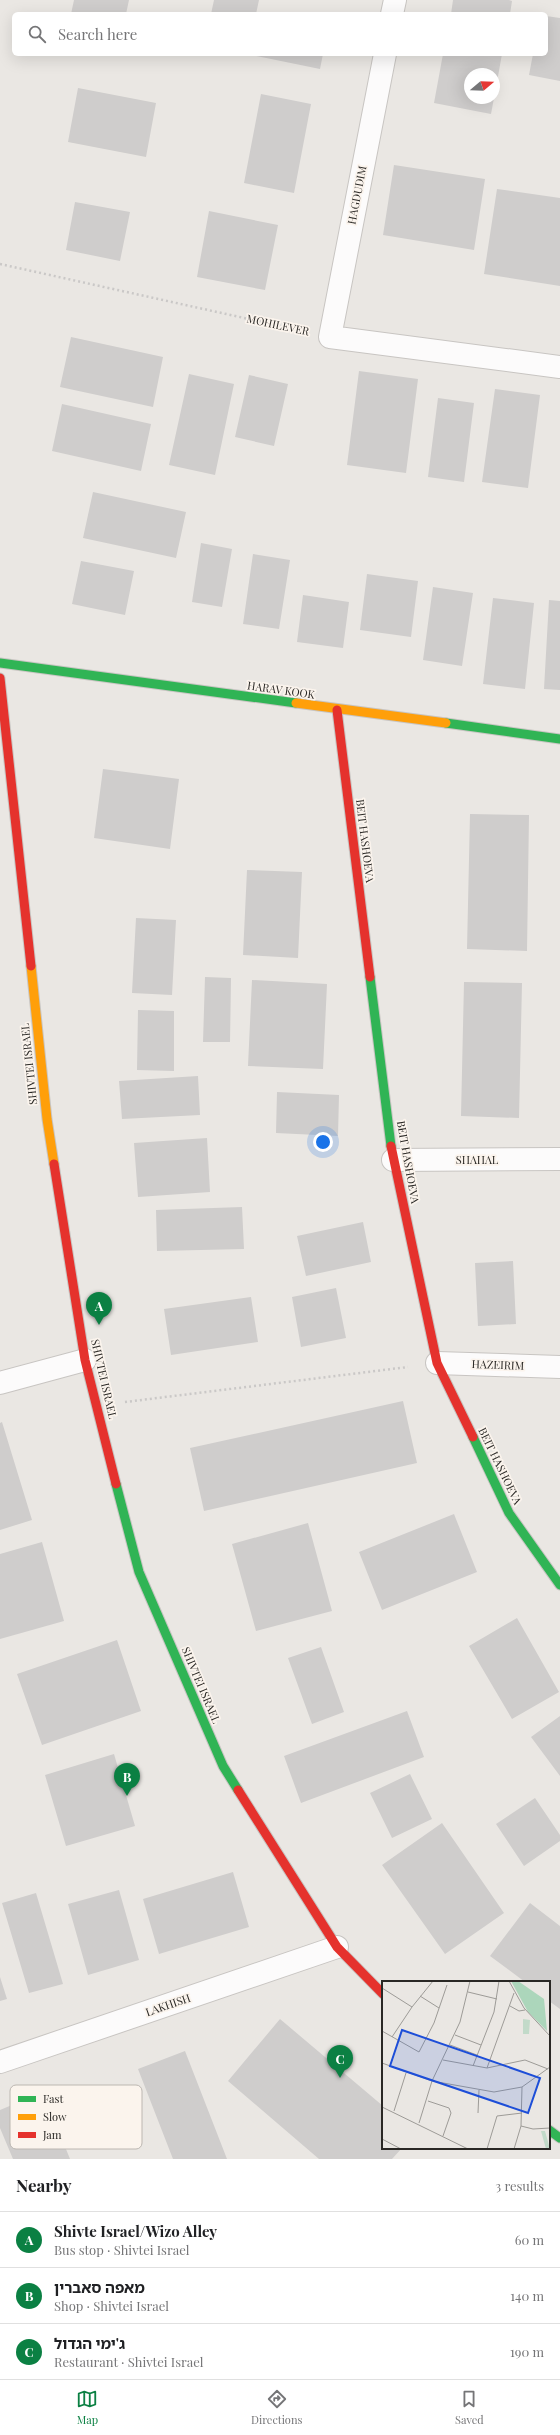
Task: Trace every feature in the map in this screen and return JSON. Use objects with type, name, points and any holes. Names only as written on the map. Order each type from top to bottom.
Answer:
[{"type":"street","points":[[392,12],[395,0]]},
{"type":"street","name":"HAGDUDIM","points":[[330,337],[385,56]]},
{"type":"street","points":[[330,337],[560,367]]},
{"type":"street","name":"HARAV KOOK","points":[[0,663],[336,710],[560,739]]},
{"type":"street","name":"SHIVTEI ISRAEL","points":[[0,678],[47,1119],[85,1360],[139,1572],[223,1766],[337,1947],[382,1993]]},
{"type":"street","name":"BEIT HASHOEVA","points":[[336,710],[393,1160],[437,1363],[509,1513],[560,1585]]},
{"type":"street","name":"SHAHAL","points":[[393,1160],[560,1159]]},
{"type":"street","points":[[0,1383],[85,1360]]},
{"type":"street","name":"HAZEIRIM","points":[[437,1363],[560,1367]]},
{"type":"street","name":"LAKHISH","points":[[0,2062],[337,1947]]},
{"type":"street","points":[[550,2131],[560,2138]]},
{"type":"path","name":"MOHILEVER","points":[[0,264],[330,337]]},
{"type":"path","points":[[97,1406],[437,1363]]},
{"type":"building","points":[[74,0],[129,0],[126,12],[71,12]]},
{"type":"building","points":[[214,0],[259,0],[256,12],[211,12]]},
{"type":"building","points":[[453,0],[512,1],[510,12],[451,12]]},
{"type":"building","points":[[548,16],[560,18],[560,81],[529,75],[533,56],[548,56]]},
{"type":"building","points":[[256,56],[323,56],[320,69]]},
{"type":"building","points":[[443,56],[502,56],[499,68],[464,68],[464,104],[493,104],[491,114],[434,103]]},
{"type":"building","points":[[78,88],[156,103],[146,157],[68,142]]},
{"type":"building","points":[[261,94],[311,104],[294,193],[244,183]]},
{"type":"building","points":[[394,165],[485,179],[474,250],[383,235]]},
{"type":"building","points":[[497,189],[560,198],[560,286],[484,274]]},
{"type":"building","points":[[75,202],[130,212],[120,261],[66,250]]},
{"type":"building","points":[[209,211],[278,225],[265,290],[197,277]]},
{"type":"building","points":[[71,337],[163,357],[153,407],[60,387]]},
{"type":"building","points":[[359,371],[418,379],[406,473],[347,465]]},
{"type":"building","points":[[189,374],[234,384],[215,475],[169,465]]},
{"type":"building","points":[[249,375],[288,384],[274,446],[235,437]]},
{"type":"building","points":[[495,389],[540,395],[528,488],[482,482]]},
{"type":"building","points":[[438,398],[474,403],[464,482],[428,477]]},
{"type":"building","points":[[62,404],[151,424],[141,471],[52,451]]},
{"type":"building","points":[[93,492],[186,512],[176,558],[83,538]]},
{"type":"building","points":[[201,543],[232,549],[222,607],[192,602]]},
{"type":"building","points":[[253,554],[290,560],[279,629],[243,624]]},
{"type":"building","points":[[81,561],[134,571],[125,615],[72,604]]},
{"type":"building","points":[[367,574],[418,581],[411,637],[360,630]]},
{"type":"building","points":[[433,587],[473,593],[462,666],[423,660]]},
{"type":"building","points":[[303,595],[349,602],[343,648],[297,642]]},
{"type":"building","points":[[493,598],[534,603],[525,689],[483,684]]},
{"type":"building","points":[[549,600],[560,601],[560,690],[544,689]]},
{"type":"building","points":[[103,769],[179,779],[170,849],[94,838]]},
{"type":"building","points":[[470,814],[529,815],[527,951],[467,949]]},
{"type":"building","points":[[247,870],[302,872],[298,958],[243,955]]},
{"type":"building","points":[[136,918],[176,920],[172,995],[132,993]]},
{"type":"building","points":[[205,977],[231,978],[230,1042],[203,1042]]},
{"type":"building","points":[[252,980],[327,984],[323,1069],[248,1066]]},
{"type":"building","points":[[464,982],[522,983],[519,1118],[461,1116]]},
{"type":"building","points":[[138,1010],[174,1011],[174,1071],[137,1070]]},
{"type":"building","points":[[198,1076],[200,1115],[122,1119],[119,1081]]},
{"type":"building","points":[[277,1092],[339,1095],[338,1136],[276,1133]]},
{"type":"building","points":[[207,1138],[210,1192],[138,1197],[134,1143]]},
{"type":"building","points":[[242,1207],[244,1249],[157,1251],[156,1210]]},
{"type":"building","points":[[363,1222],[371,1262],[306,1276],[297,1236]]},
{"type":"building","points":[[513,1261],[516,1324],[478,1326],[475,1263]]},
{"type":"building","points":[[336,1288],[346,1338],[301,1347],[292,1297]]},
{"type":"building","points":[[251,1297],[258,1342],[171,1355],[164,1309]]},
{"type":"building","points":[[403,1401],[417,1463],[204,1511],[190,1448]]},
{"type":"building","points":[[2,1422],[32,1520],[0,1530],[0,1423]]},
{"type":"building","points":[[454,1514],[477,1572],[382,1610],[359,1552]]},
{"type":"building","points":[[308,1523],[332,1611],[256,1631],[232,1544]]},
{"type":"building","points":[[42,1542],[64,1621],[0,1639],[0,1554]]},
{"type":"building","points":[[517,1618],[559,1692],[512,1719],[469,1646]]},
{"type":"building","points":[[117,1640],[141,1711],[42,1745],[17,1674]]},
{"type":"building","points":[[321,1647],[344,1712],[312,1724],[288,1658]]},
{"type":"building","points":[[407,1711],[424,1757],[301,1803],[284,1756]]},
{"type":"building","points":[[560,1716],[560,1776],[531,1737]]},
{"type":"building","points":[[114,1754],[135,1826],[66,1846],[45,1775]]},
{"type":"building","points":[[410,1774],[432,1819],[392,1838],[370,1793]]},
{"type":"building","points":[[535,1798],[560,1835],[560,1841],[524,1866],[496,1824]]},
{"type":"building","points":[[442,1823],[504,1913],[445,1954],[382,1865]]},
{"type":"building","points":[[233,1872],[249,1927],[159,1954],[143,1899]]},
{"type":"building","points":[[119,1890],[139,1960],[88,1975],[68,1904]]},
{"type":"building","points":[[36,1893],[63,1984],[29,1993],[2,1903]]},
{"type":"building","points":[[530,1903],[560,1926],[560,2009],[550,2002],[550,1981],[524,1981],[490,1956]]},
{"type":"building","points":[[0,1977],[7,1999],[0,2001]]},
{"type":"building","points":[[280,2019],[382,2105],[382,2149],[401,2149],[392,2159],[319,2159],[228,2081]]},
{"type":"building","points":[[185,2051],[227,2159],[173,2159],[138,2069]]},
{"type":"building","points":[[10,2106],[10,2149],[66,2149],[70,2159],[13,2159],[0,2128],[0,2110]]},
{"type":"traffic: fast","points":[[0,663],[296,703]]},
{"type":"traffic: fast","points":[[446,723],[560,739]]},
{"type":"traffic: fast","points":[[370,977],[391,1146]]},
{"type":"traffic: fast","points":[[473,1437],[509,1513],[560,1585]]},
{"type":"traffic: fast","points":[[116,1484],[139,1572],[223,1766],[238,1790]]},
{"type":"traffic: fast","points":[[550,2131],[560,2138]]},
{"type":"traffic: slow","points":[[296,703],[446,723]]},
{"type":"traffic: slow","points":[[31,966],[47,1119],[54,1164]]},
{"type":"traffic: jam","points":[[0,678],[31,966]]},
{"type":"traffic: jam","points":[[337,710],[370,977]]},
{"type":"traffic: jam","points":[[391,1146],[437,1363],[473,1437]]},
{"type":"traffic: jam","points":[[54,1164],[85,1360],[116,1484]]},
{"type":"traffic: jam","points":[[238,1790],[337,1947],[382,1993]]},
{"type":"place","name":"Shivte Israel/Wizo Alley","points":[[99,1325]]},
{"type":"place","name":"מאפה סאברין","points":[[127,1796]]},
{"type":"place","name":"ג'ימי הגדול","points":[[340,2078]]}]
